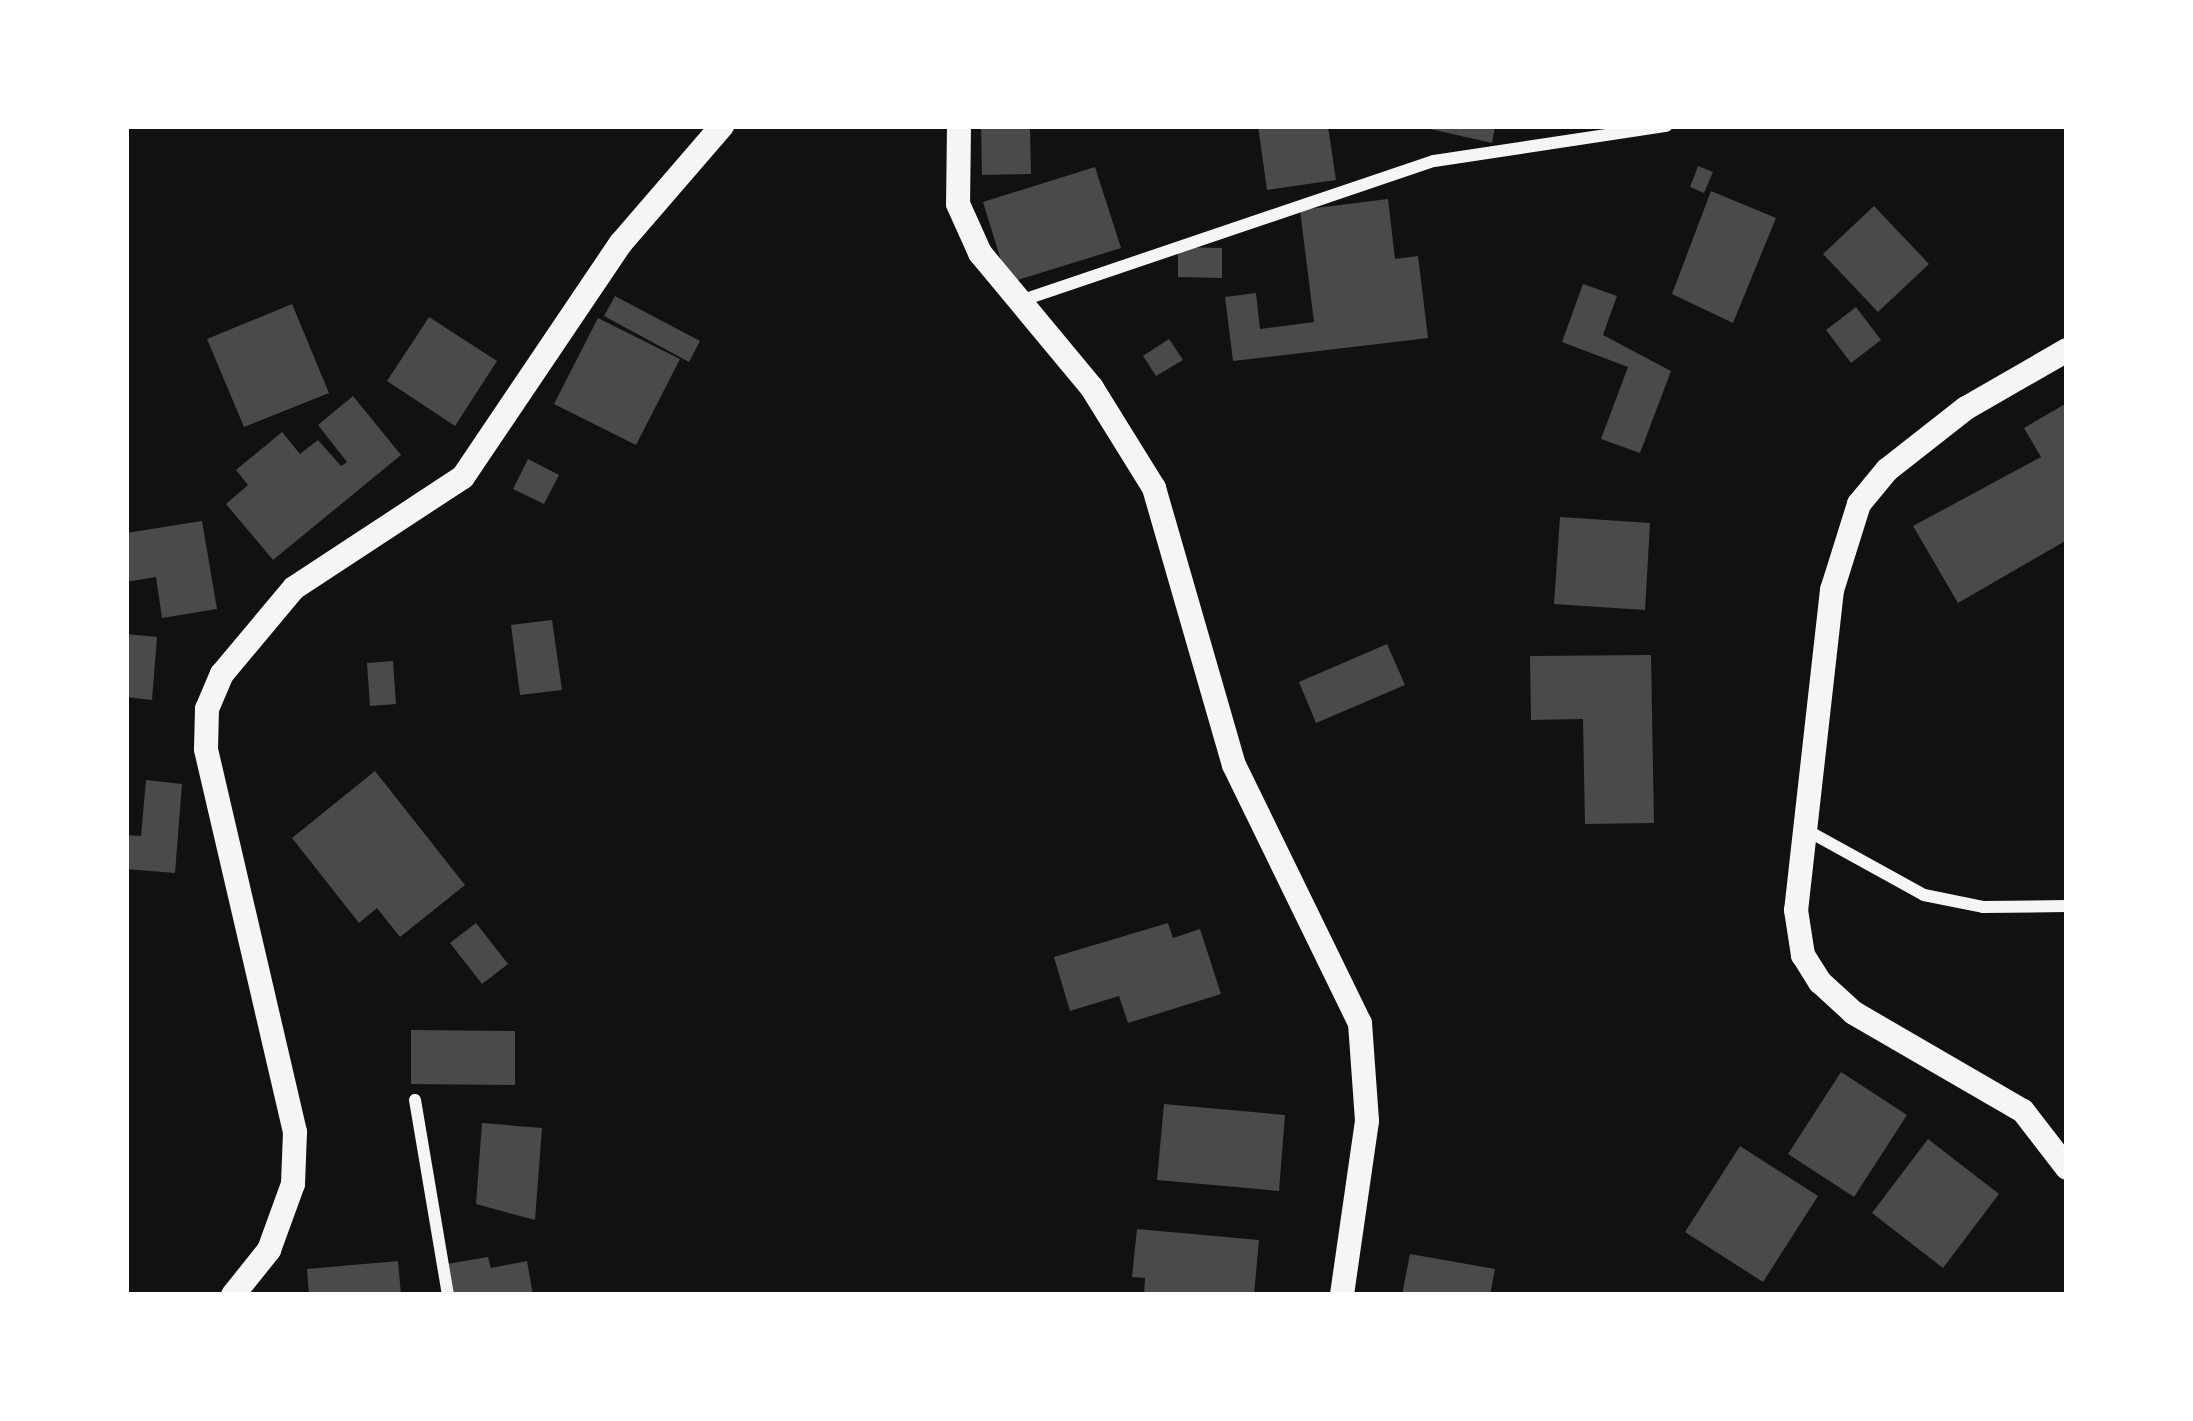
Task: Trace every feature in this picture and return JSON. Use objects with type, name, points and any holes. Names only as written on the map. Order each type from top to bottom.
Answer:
[{"type":"main road","points":[[233,1295],[269,1250],[293,1184],[295,1132],[206,749],[207,710],[222,674],[294,588],[463,477],[621,243],[722,126]]},
{"type":"main road","points":[[959,126],[958,204],[980,253],[1016,303],[1092,388],[1154,488],[1234,765],[1360,1023],[1367,1121],[1342,1295]]},
{"type":"main road","points":[[2067,350],[1966,408],[1887,470],[1859,504],[1832,590],[1796,910],[1803,955],[1820,982],[1854,1012],[2023,1111],[2067,1168]]},
{"type":"street","points":[[1016,303],[1434,161],[1666,126]]},
{"type":"street","points":[[1808,831],[1924,895],[1983,907],[2067,906]]},
{"type":"street","points":[[415,1100],[448,1295]]},
{"type":"building","points":[[981,126],[1030,126],[1031,174],[982,175]]},
{"type":"building","points":[[1258,126],[1328,126],[1336,180],[1267,190]]},
{"type":"building","points":[[1417,126],[1495,126],[1492,143]]},
{"type":"building","points":[[1698,166],[1713,172],[1704,193],[1690,187]]},
{"type":"building","points":[[1095,167],[1121,248],[1008,283],[983,202]]},
{"type":"building","points":[[1711,191],[1776,218],[1733,323],[1672,294]]},
{"type":"building","points":[[1388,199],[1395,259],[1418,256],[1428,338],[1233,361],[1225,297],[1256,293],[1260,329],[1314,322],[1300,210]]},
{"type":"building","points":[[1874,206],[1929,264],[1878,312],[1823,254]]},
{"type":"building","points":[[1178,247],[1222,248],[1222,278],[1178,277]]},
{"type":"building","points":[[1583,284],[1617,296],[1603,335],[1671,371],[1640,453],[1601,439],[1628,367],[1562,342]]},
{"type":"building","points":[[615,296],[700,341],[689,362],[604,316]]},
{"type":"building","points":[[292,304],[329,393],[244,427],[207,339]]},
{"type":"building","points":[[1856,307],[1881,340],[1851,363],[1826,330]]},
{"type":"building","points":[[429,317],[497,361],[455,426],[387,381]]},
{"type":"building","points":[[598,318],[680,359],[636,445],[554,404]]},
{"type":"building","points":[[1169,339],[1183,360],[1156,376],[1143,356]]},
{"type":"building","points":[[353,396],[401,455],[273,560],[226,504],[248,485],[236,470],[282,432],[300,454],[318,440],[341,466],[347,462],[318,425]]},
{"type":"building","points":[[2067,403],[2067,540],[1958,603],[1913,526],[2041,457],[2024,428]]},
{"type":"building","points":[[528,459],[559,475],[544,504],[513,489]]},
{"type":"building","points":[[1560,517],[1650,523],[1645,610],[1554,604]]},
{"type":"building","points":[[202,521],[217,609],[162,618],[156,577],[126,582],[126,533]]},
{"type":"building","points":[[552,620],[562,690],[520,695],[511,625]]},
{"type":"building","points":[[126,634],[157,637],[152,700],[126,697]]},
{"type":"building","points":[[1387,644],[1405,685],[1316,723],[1299,682]]},
{"type":"building","points":[[1651,655],[1654,823],[1585,824],[1583,719],[1531,720],[1530,656]]},
{"type":"building","points":[[393,661],[396,704],[370,706],[367,663]]},
{"type":"building","points":[[375,771],[465,885],[400,937],[377,908],[359,923],[292,838]]},
{"type":"building","points":[[146,780],[182,784],[175,873],[126,869],[126,835],[141,836]]},
{"type":"building","points":[[476,923],[508,964],[482,984],[450,943]]},
{"type":"building","points":[[1168,923],[1173,938],[1200,929],[1221,994],[1128,1023],[1119,996],[1070,1011],[1054,957]]},
{"type":"building","points":[[411,1030],[515,1031],[515,1085],[411,1084]]},
{"type":"building","points":[[1841,1072],[1907,1115],[1854,1197],[1788,1154]]},
{"type":"building","points":[[1164,1104],[1285,1115],[1279,1191],[1157,1180]]},
{"type":"building","points":[[482,1123],[542,1128],[535,1220],[476,1204]]},
{"type":"building","points":[[1928,1139],[1999,1194],[1943,1268],[1872,1213]]},
{"type":"building","points":[[1740,1146],[1818,1196],[1763,1282],[1685,1232]]},
{"type":"building","points":[[1137,1229],[1259,1240],[1254,1295],[1144,1295],[1145,1278],[1132,1277]]},
{"type":"building","points":[[1410,1254],[1495,1269],[1490,1295],[1402,1295]]},
{"type":"building","points":[[488,1257],[491,1268],[527,1261],[533,1295],[453,1295],[447,1264]]},
{"type":"building","points":[[398,1261],[401,1295],[309,1295],[307,1269]]}]
